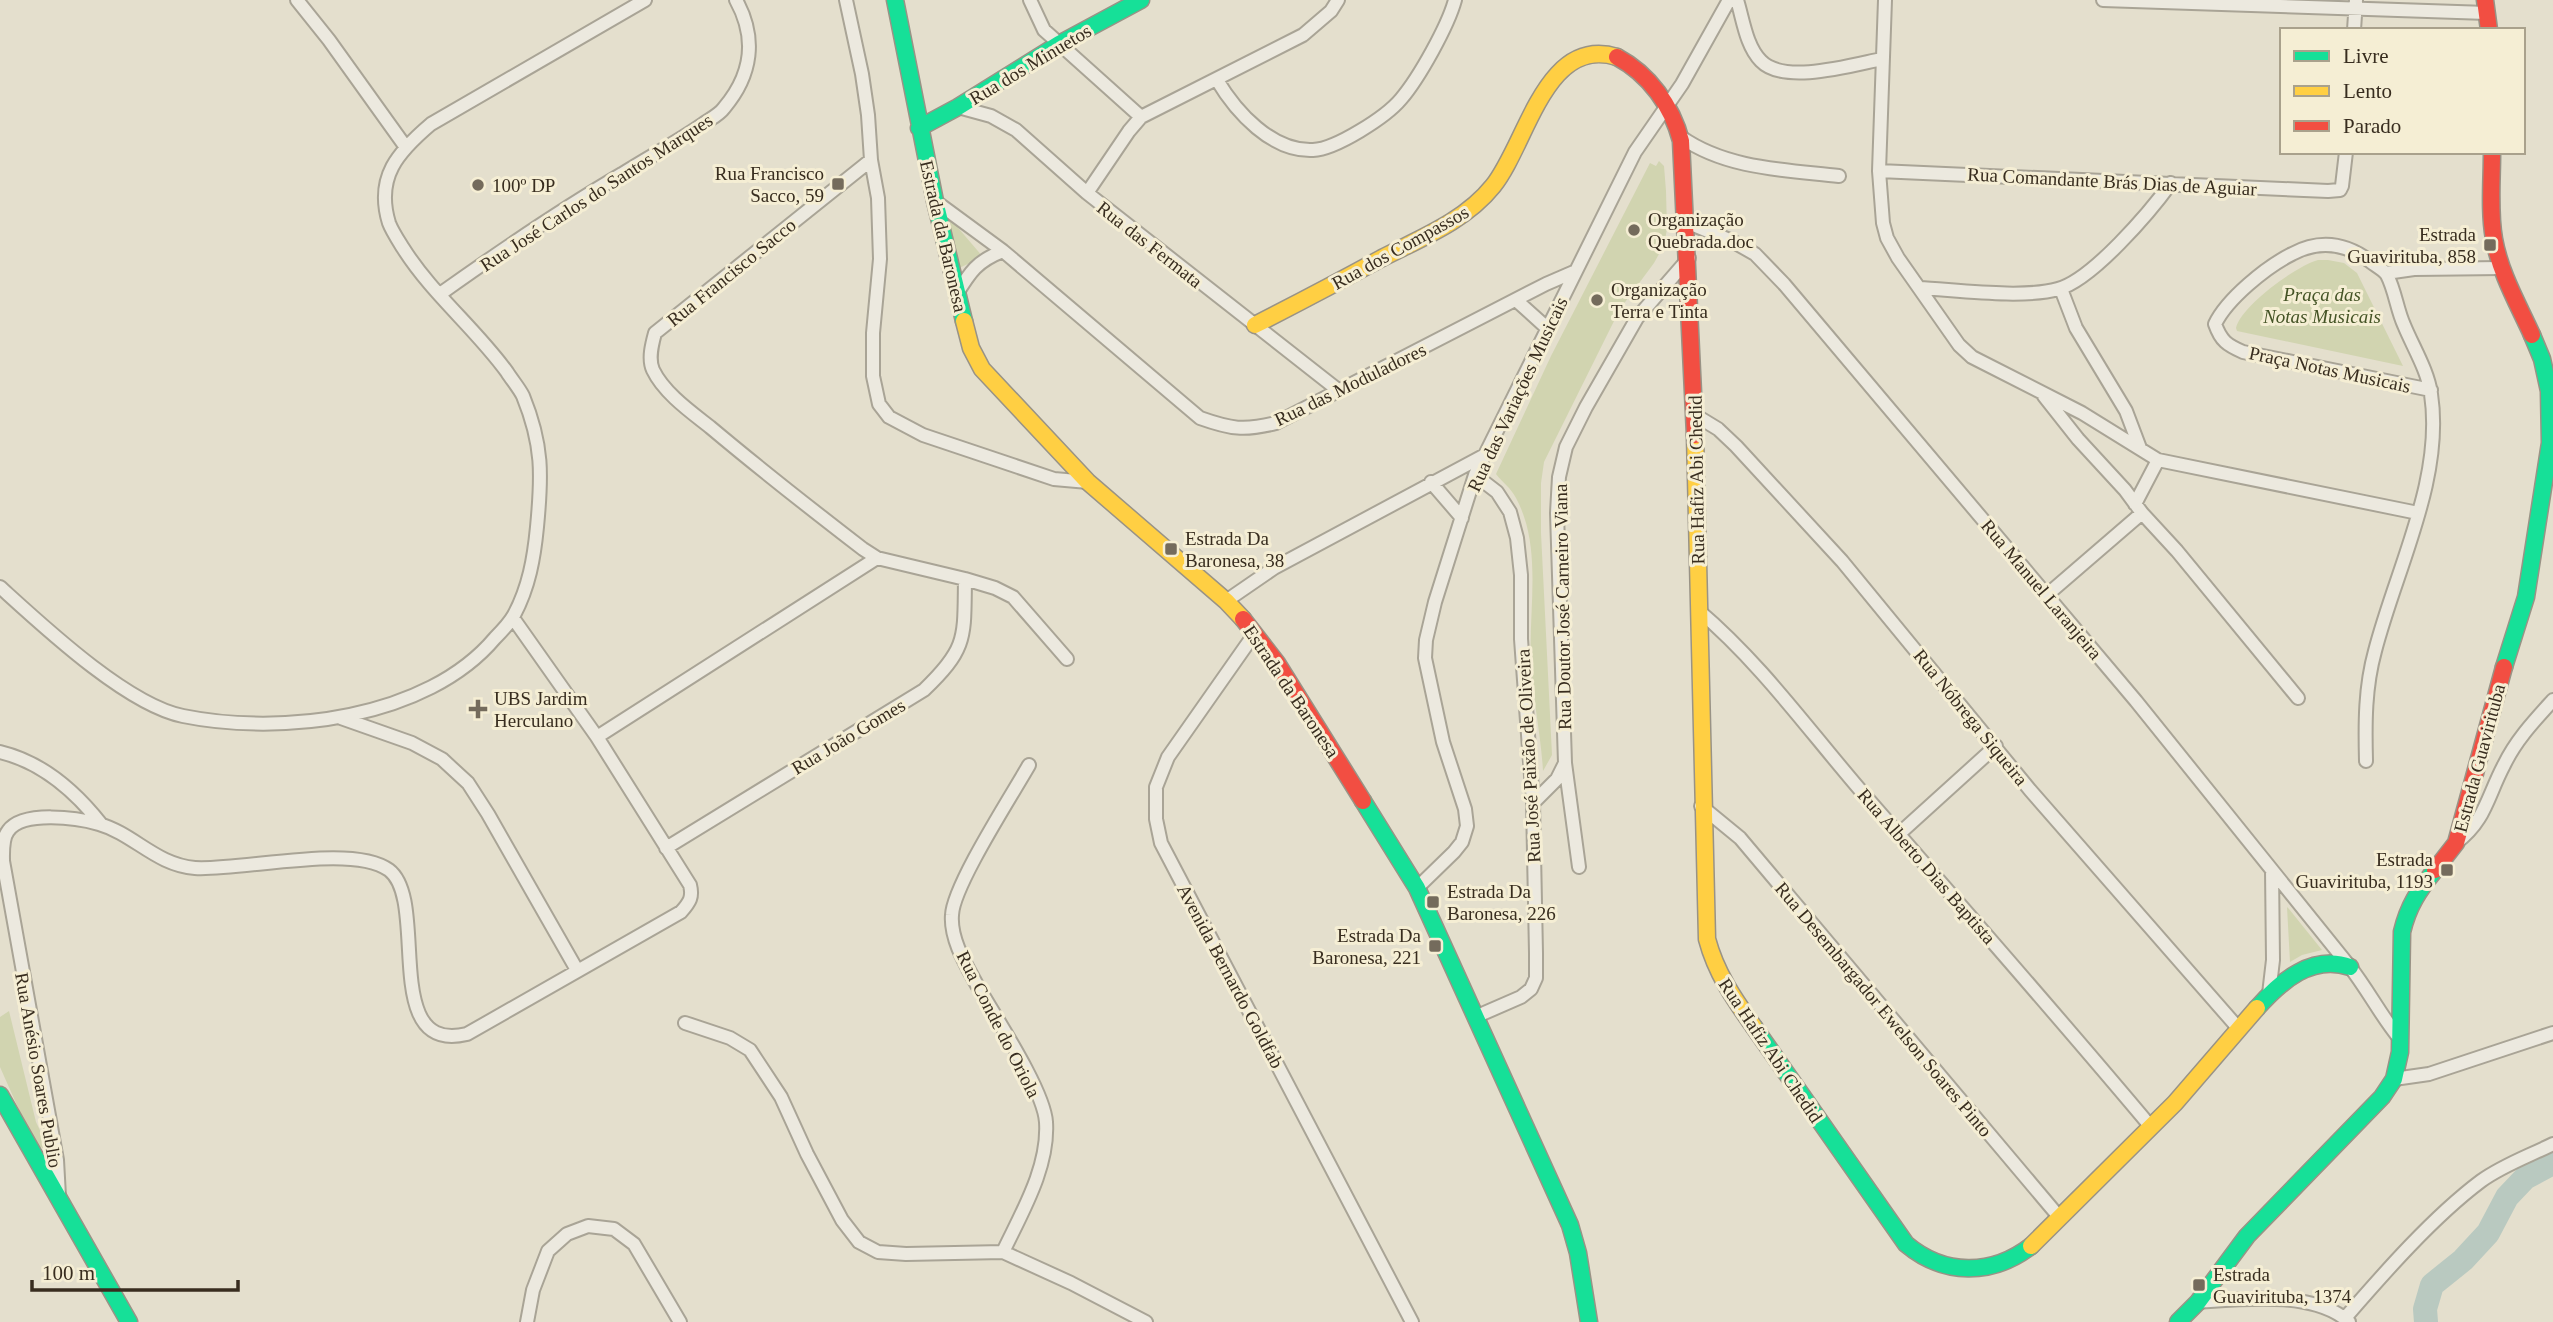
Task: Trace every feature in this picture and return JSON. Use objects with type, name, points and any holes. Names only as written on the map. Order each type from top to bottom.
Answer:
[{"type":"street","points":[[297,0],[405,146]]},
{"type":"street","points":[[0,587],[105,675],[136,697],[175,715],[213,722],[261,723],[341,717],[406,698],[452,675],[484,652],[513,618],[529,579],[542,481],[537,436],[521,392],[494,354],[417,269],[389,224],[384,192],[393,163],[405,146],[431,124],[645,0]]},
{"type":"street","name":"Rua José Carlos do Santos Marques","points":[[440,294],[508,245],[622,173],[676,143],[723,110],[747,69],[750,32],[736,0]]},
{"type":"street","points":[[846,0],[862,74],[878,198],[880,258],[873,333],[873,376],[879,404],[889,417],[923,435],[1054,479],[1088,482]]},
{"type":"street","name":"Estrada da Baronesa","points":[[895,0],[919,128],[956,295],[971,348],[982,369],[1088,482],[1226,601],[1255,632],[1307,709],[1417,888],[1570,1225],[1578,1253],[1589,1322]]},
{"type":"street","points":[[1030,0],[1044,30],[1141,117]]},
{"type":"street","name":"Rua dos Minuetos","points":[[919,128],[1059,44],[1141,0]]},
{"type":"street","points":[[1087,193],[1141,117],[1303,35],[1331,12],[1338,0]]},
{"type":"street","points":[[1217,80],[1234,107],[1254,125],[1281,143],[1297,149],[1328,147],[1380,117],[1400,101],[1445,26],[1455,0]]},
{"type":"street","name":"Rua das Variações Musicais","points":[[1417,888],[1454,852],[1462,842],[1467,826],[1465,809],[1443,742],[1425,657],[1435,602],[1475,475],[1635,152],[1682,84],[1729,0]]},
{"type":"street","points":[[1737,0],[1755,53],[1770,68],[1796,72],[1835,69],[1882,60]]},
{"type":"street","points":[[1885,0],[1879,171],[1883,223],[1887,238],[1959,345],[1972,357],[2106,426],[2158,460],[2417,513]]},
{"type":"street","points":[[2103,0],[2356,5],[2487,14]]},
{"type":"street","points":[[2354,28],[2356,5]]},
{"type":"street","name":"Rua dos Compassos","points":[[1255,325],[1439,228],[1476,203],[1495,184],[1560,68],[1573,57],[1590,52],[1604,52],[1619,58],[1646,78],[1667,103],[1681,137]]},
{"type":"street","name":"Rua das Fermata","points":[[958,107],[991,116],[1016,130],[1087,193],[1338,390]]},
{"type":"street","points":[[1681,137],[1726,159],[1759,167],[1839,176]]},
{"type":"street","name":"Rua Hafiz Abi Chedid","points":[[1681,137],[1695,415],[1701,807],[1707,939],[1712,959],[1724,984],[1906,1244],[1916,1254],[1949,1267],[1971,1270],[1994,1266],[2017,1256],[2060,1218],[2151,1128],[2269,994],[2298,972],[2313,966],[2328,962],[2350,967]]},
{"type":"street","name":"Rua Comandante Brás Dias de Aguiar","points":[[1879,171],[2328,191],[2340,190],[2346,154]]},
{"type":"street","name":"Estrada Guavirituba","points":[[2178,1322],[2198,1302],[2248,1236],[2382,1097],[2393,1079],[2400,1052],[2402,932],[2406,914],[2414,895],[2456,843],[2492,706],[2526,597],[2550,443],[2549,391],[2542,359],[2502,268],[2494,239],[2491,210],[2493,154]]},
{"type":"street","name":"Rua Francisco Sacco","points":[[871,160],[655,333],[651,350],[652,368],[663,386],[766,474],[877,558],[965,579],[995,588],[1013,597],[1067,659]]},
{"type":"street","points":[[1919,288],[2016,293],[2061,289],[2107,255],[2143,219],[2171,183]]},
{"type":"street","name":"Rua das Moduladores","points":[[935,201],[1003,251],[1200,418],[1228,428],[1251,429],[1276,423],[1576,271]]},
{"type":"street","name":"Rua Manuel Laranjeira","points":[[1686,222],[1732,241],[1755,254],[1784,284],[2048,594],[2350,967],[2400,1039]]},
{"type":"street","name":"Praça Notas Musicais","points":[[2325,244],[2339,244],[2358,253],[2386,274],[2398,312],[2431,390],[2244,352],[2226,345],[2215,324],[2222,310],[2278,262],[2294,252],[2325,244]]},
{"type":"street","points":[[956,295],[975,266],[985,258],[1003,251]]},
{"type":"street","name":"Rua Doutor José Carneiro Viana","points":[[1579,867],[1565,763],[1557,513],[1559,477],[1566,447],[1637,318],[1689,258]]},
{"type":"street","points":[[2386,274],[2414,269],[2502,268]]},
{"type":"street","points":[[2061,289],[2076,328],[2126,411],[2140,449]]},
{"type":"street","points":[[1516,300],[1547,328]]},
{"type":"street","points":[[2366,761],[2365,696],[2374,652],[2427,486],[2434,416],[2431,390]]},
{"type":"street","points":[[2041,393],[2177,551],[2298,698]]},
{"type":"street","name":"Rua Nóbrega Siqueira","points":[[1695,415],[1718,429],[1736,446],[1842,561],[2030,790],[2239,1028]]},
{"type":"street","points":[[1226,601],[1273,568],[1485,455]]},
{"type":"street","points":[[2048,594],[2138,508],[2158,460]]},
{"type":"street","name":"Rua José Paixão de Oliveira","points":[[1475,475],[1497,492],[1510,512],[1517,538],[1533,803],[1536,978],[1531,989],[1521,998],[1475,1017]]},
{"type":"street","points":[[1432,482],[1461,518]]},
{"type":"street","points":[[597,737],[877,558]]},
{"type":"street","name":"Rua João Gomes","points":[[666,848],[924,690],[948,667],[961,645],[965,579]]},
{"type":"street","name":"Rua Alberto Dias Baptista","points":[[1699,610],[1738,646],[2045,1000],[2151,1128]]},
{"type":"street","points":[[341,717],[412,743],[442,759],[468,783],[577,970],[681,912],[689,903],[692,894],[690,884],[597,737],[513,618]]},
{"type":"street","name":"Avenida Bernardo Goldfab","points":[[1255,632],[1168,757],[1156,787],[1158,831],[1161,843],[1412,1322]]},
{"type":"street","points":[[2456,843],[2472,831],[2482,816],[2504,765],[2522,734],[2553,700]]},
{"type":"street","points":[[1900,833],[1996,746]]},
{"type":"street","points":[[0,752],[18,757],[58,780],[75,794],[101,824]]},
{"type":"street","points":[[1533,803],[1557,779],[1565,763]]},
{"type":"street","name":"Rua Conde do Oriola","points":[[1003,1252],[1036,1178],[1043,1154],[1046,1120],[1034,1087],[963,960],[951,915],[960,889],[1029,765]]},
{"type":"street","name":"Rua Desembargador Ewelson Soares Pinto","points":[[1701,807],[1740,838],[2060,1218]]},
{"type":"street","name":"Rua Anésio Soares Publio","points":[[60,1203],[57,1160],[5,881],[3,846],[7,831],[18,822],[37,817],[101,824],[153,855],[193,868],[222,868],[288,860],[340,859],[371,862],[390,871],[398,882],[404,903],[411,982],[419,1014],[433,1031],[443,1037],[467,1034],[577,970]]},
{"type":"street","points":[[2269,994],[2273,960],[2272,870]]},
{"type":"street","name":"Rua Manuel Laranjeira","points":[[2368,990],[2389,1008],[2402,1012]]},
{"type":"street","points":[[685,1023],[730,1038],[750,1051],[780,1097],[842,1220],[859,1242],[878,1252],[1003,1252],[1146,1322]]},
{"type":"street","points":[[2393,1079],[2430,1074],[2553,1033]]},
{"type":"street","points":[[0,1096],[129,1322]]},
{"type":"street","points":[[2198,1302],[2270,1297],[2311,1305],[2347,1320],[2382,1275],[2463,1196],[2504,1167],[2553,1144]]},
{"type":"street","points":[[527,1322],[533,1290],[548,1251],[567,1234],[588,1226],[614,1229],[634,1244],[680,1322]]},
{"type":"green space","points":[[1659,161],[1664,166],[1666,191],[1667,229],[1664,245],[1620,309],[1544,462],[1541,483],[1541,533],[1552,755],[1543,771],[1531,664],[1532,558],[1529,537],[1516,498],[1496,474],[1551,356],[1650,163],[1656,166]]},
{"type":"green space","points":[[948,216],[983,257],[957,269]]},
{"type":"green space","name":"Praça das Notas Musicais","points":[[2318,260],[2344,263],[2357,273],[2403,366],[2237,331],[2240,319],[2258,298],[2284,278]]},
{"type":"green space","points":[[2287,907],[2322,950],[2302,955],[2290,962]]},
{"type":"green space","points":[[9,1011],[36,1122],[45,1141],[43,1148],[35,1146],[0,1067],[0,1017]]},
{"type":"waterway","points":[[2426,1322],[2425,1309],[2432,1285],[2463,1260],[2488,1233],[2507,1197],[2525,1178],[2553,1163]]},
{"type":"traffic: fast","points":[[895,0],[935,201],[964,321]]},
{"type":"traffic: fast","points":[[919,128],[1059,44],[1141,0]]},
{"type":"traffic: fast","points":[[2504,667],[2526,597],[2550,443],[2549,391],[2542,359],[2532,335]]},
{"type":"traffic: fast","points":[[1363,801],[1417,888],[1570,1225],[1578,1253],[1589,1322]]},
{"type":"traffic: fast","points":[[2178,1322],[2198,1302],[2247,1236],[2382,1097],[2394,1079],[2400,1052],[2402,932],[2407,914],[2435,870]]},
{"type":"traffic: fast","points":[[2257,1008],[2276,988],[2298,972],[2323,964],[2350,967]]},
{"type":"traffic: fast","points":[[1754,1027],[1906,1244],[1936,1262],[1968,1268],[2000,1263],[2031,1246]]},
{"type":"traffic: fast","points":[[0,1095],[129,1322]]},
{"type":"traffic: slow","points":[[1255,325],[1456,219],[1493,186],[1555,77],[1572,62],[1592,55],[1617,57]]},
{"type":"traffic: slow","points":[[964,321],[971,348],[982,369],[1088,482],[1226,601],[1243,619]]},
{"type":"traffic: slow","points":[[1695,435],[1707,939],[1721,974],[1754,1027]]},
{"type":"traffic: slow","points":[[2031,1246],[2175,1103],[2257,1008]]},
{"type":"traffic: jam","points":[[2485,0],[2489,28]]},
{"type":"traffic: jam","points":[[1617,57],[1639,72],[1658,92],[1672,116],[1681,141],[1695,435]]},
{"type":"traffic: jam","points":[[2492,154],[2491,207],[2494,239],[2505,276],[2532,335]]},
{"type":"traffic: jam","points":[[1243,619],[1277,663],[1363,801]]},
{"type":"traffic: jam","points":[[2435,870],[2456,843],[2504,667]]},
{"type":"place","name":"Rua Francisco Sacco, 59","points":[[838,184]]},
{"type":"place","name":"100º DP","points":[[478,185]]},
{"type":"place","name":"Organização Quebrada.doc","points":[[1634,230]]},
{"type":"place","name":"Estrada Guavirituba, 858","points":[[2490,245]]},
{"type":"place","name":"Organização Terra e Tinta","points":[[1597,300]]},
{"type":"place","name":"Estrada Da Baronesa, 38","points":[[1171,549]]},
{"type":"place","name":"UBS Jardim Herculano","points":[[478,709]]},
{"type":"place","name":"Estrada Guavirituba, 1193","points":[[2447,870]]},
{"type":"place","name":"Estrada Da Baronesa, 226","points":[[1433,902]]},
{"type":"place","name":"Estrada Da Baronesa, 221","points":[[1435,946]]},
{"type":"place","name":"Estrada Guavirituba, 1374","points":[[2199,1285]]}]
